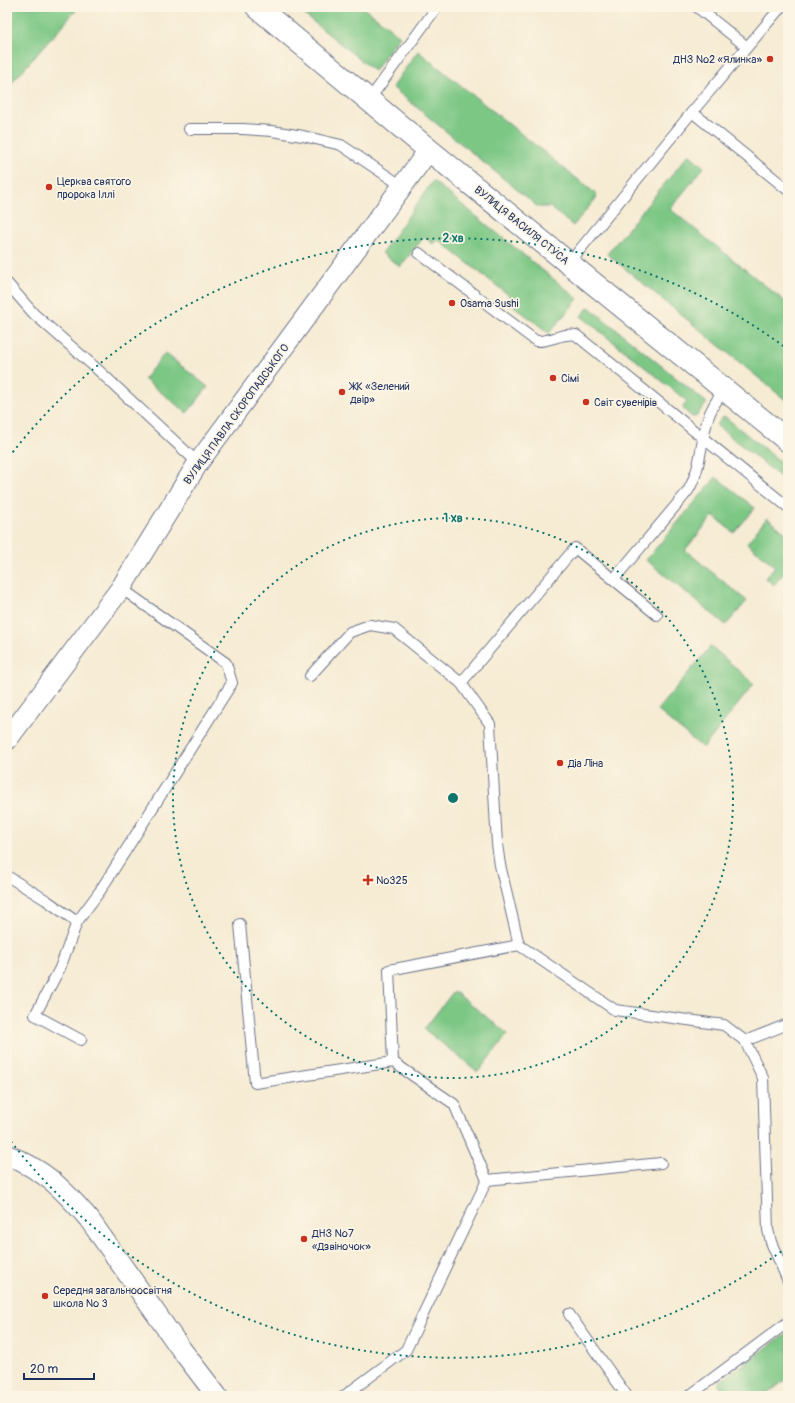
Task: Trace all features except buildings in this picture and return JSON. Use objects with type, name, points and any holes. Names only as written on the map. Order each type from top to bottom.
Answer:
[{"type":"street","name":"ВУЛИЦЯ ВАСИЛЯ СТУСА","points":[[257,7],[429,150],[788,441]]},
{"type":"street","name":"ВУЛИЦЯ ПАВЛА СКОРОПАДСЬКОГО","points":[[7,740],[121,588],[198,463],[429,150]]},
{"type":"street","points":[[7,1155],[24,1162],[48,1177],[90,1219],[217,1396]]},
{"type":"lane","points":[[369,100],[437,7]]},
{"type":"lane","points":[[697,7],[747,47]]},
{"type":"lane","points":[[569,263],[692,112],[781,7]]},
{"type":"lane","points":[[692,112],[788,190]]},
{"type":"lane","points":[[189,129],[243,129],[272,131],[303,136],[341,145],[402,186]]},
{"type":"lane","points":[[419,253],[536,341],[572,334],[576,335],[788,507]]},
{"type":"lane","points":[[7,283],[34,314],[97,369],[198,463]]},
{"type":"lane","points":[[614,580],[688,491],[697,474],[707,421],[714,405],[725,389]]},
{"type":"lane","points":[[461,683],[575,548],[657,615]]},
{"type":"lane","points":[[81,1040],[35,1015],[60,968],[77,922],[100,891],[232,683],[226,663],[121,588]]},
{"type":"lane","points":[[310,676],[350,632],[370,625],[394,629],[461,683],[490,724],[497,844],[500,865],[520,945],[615,1010],[724,1025],[745,1041],[763,1078],[768,1230],[771,1242],[788,1281]]},
{"type":"lane","points":[[7,876],[46,900],[77,922]]},
{"type":"lane","points":[[240,924],[255,1083],[393,1062],[454,1104],[487,1180],[406,1350],[344,1396]]},
{"type":"lane","points":[[393,1062],[389,970],[520,945]]},
{"type":"lane","points":[[745,1041],[788,1024]]},
{"type":"lane","points":[[487,1180],[661,1163]]},
{"type":"lane","points":[[569,1314],[627,1396]]},
{"type":"lane","points":[[689,1396],[788,1322]]},
{"type":"green space","points":[[7,7],[79,7],[7,88]]},
{"type":"green space","points":[[295,7],[363,7],[400,36],[374,71]]},
{"type":"green space","points":[[418,51],[596,194],[597,197],[573,226],[550,207],[538,207],[392,87]]},
{"type":"green space","points":[[689,154],[704,167],[670,209],[788,304],[788,402],[607,254]]},
{"type":"green space","points":[[433,181],[578,299],[549,333],[511,304],[511,297],[437,239],[433,244],[424,237],[400,267],[382,253]]},
{"type":"green space","points":[[589,307],[707,403],[695,417],[692,417],[684,410],[683,407],[687,401],[581,316]]},
{"type":"green space","points":[[165,353],[208,387],[187,413],[144,379]]},
{"type":"green space","points":[[724,416],[788,468],[788,483],[716,425]]},
{"type":"green space","points":[[716,477],[755,508],[734,533],[713,516],[685,550],[747,601],[726,625],[646,560]]},
{"type":"green space","points":[[767,518],[788,535],[788,568],[774,585],[765,578],[775,566],[747,543]]},
{"type":"green space","points":[[711,646],[754,684],[703,748],[657,710]]},
{"type":"green space","points":[[454,991],[508,1034],[478,1072],[424,1029]]},
{"type":"green space","points":[[788,1332],[788,1378],[764,1396],[728,1396],[718,1383]]},
{"type":"place","name":"ДНЗ №2 «Ялинка»","points":[[770,59]]},
{"type":"place","name":"Церква святого пророка Іллі","points":[[49,187]]},
{"type":"place","name":"Osama Sushi","points":[[452,303]]},
{"type":"place","name":"Сімі","points":[[553,378]]},
{"type":"place","name":"ЖК «Зелений двір»","points":[[342,392]]},
{"type":"place","name":"Світ сувенірів","points":[[586,402]]},
{"type":"place","name":"Діа Ліна","points":[[560,763]]},
{"type":"place","name":"№325","points":[[368,880]]},
{"type":"place","name":"ДНЗ №7 «Дзвіночок»","points":[[304,1239]]},
{"type":"place","name":"Середня загальноосвітня школа № 3","points":[[45,1296]]}]
